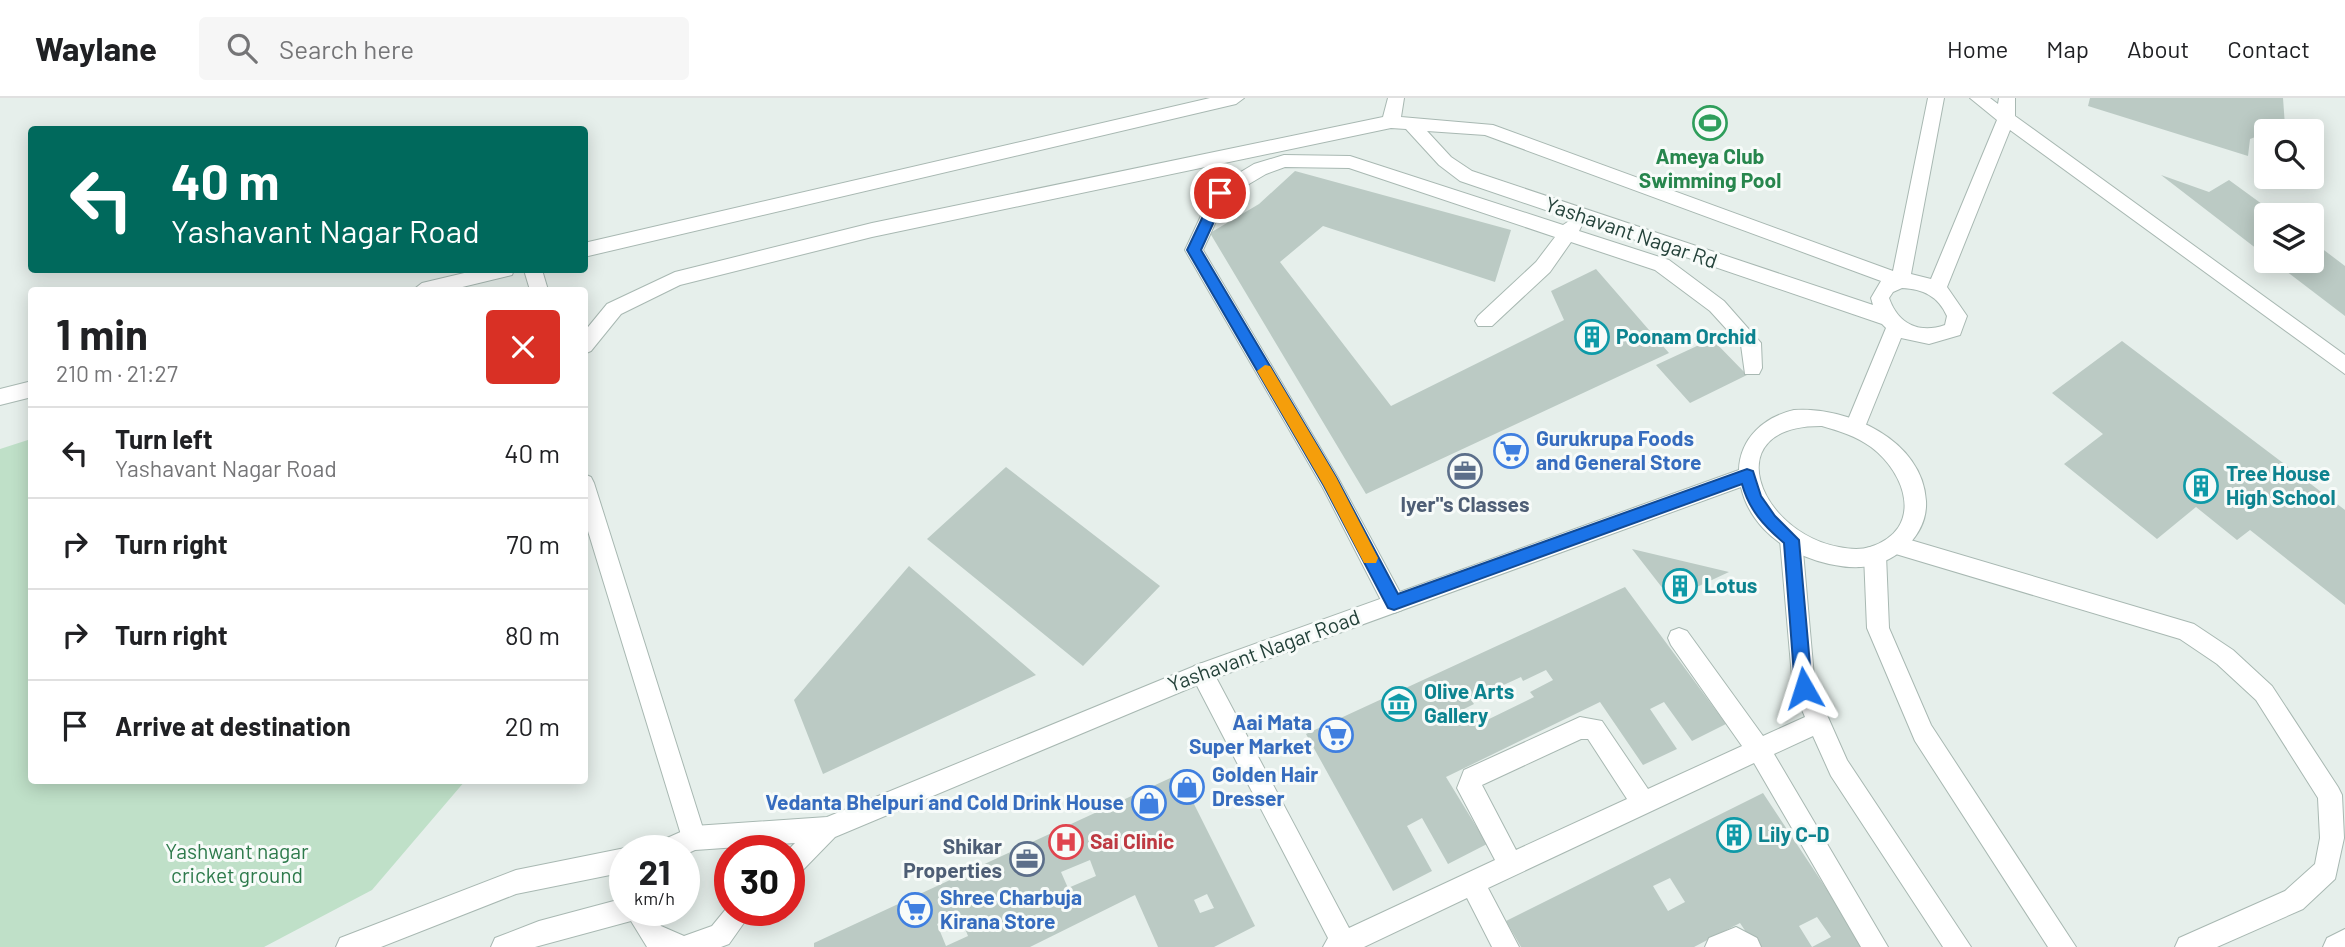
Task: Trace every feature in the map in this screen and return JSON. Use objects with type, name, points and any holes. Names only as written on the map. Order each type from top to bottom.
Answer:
[{"type":"street","points":[[588,249],[1236,98]]},
{"type":"street","points":[[1391,122],[1395,98]]},
{"type":"street","points":[[1900,281],[1936,98]]},
{"type":"street","points":[[1978,98],[2345,366]]},
{"type":"street","points":[[1937,288],[2006,118],[2007,98]]},
{"type":"street","points":[[588,341],[614,309],[675,279],[872,230],[1391,122],[1487,129],[1900,281],[1919,281],[1937,288],[1951,300],[1958,316],[1953,330],[1937,338],[1916,337],[1892,323],[1882,312],[1880,298],[1886,287],[1900,281]]},
{"type":"street","name":"Yashavant Nagar Rd","points":[[1411,124],[1445,161],[1466,176],[1892,323]]},
{"type":"street","points":[[1394,603],[1330,482],[1194,250],[1220,193],[1260,169],[1284,161],[1350,162],[1662,265],[1717,306],[1751,343],[1752,368]]},
{"type":"street","points":[[1485,321],[1544,267],[1579,215]]},
{"type":"street","points":[[434,287],[493,273]]},
{"type":"street","points":[[1855,427],[1892,323]]},
{"type":"street","points":[[0,397],[28,390]]},
{"type":"street","points":[[1802,418],[1822,418],[1855,427],[1880,442],[1900,461],[1913,484],[1917,507],[1912,528],[1897,545],[1875,555],[1848,558],[1819,553],[1791,540],[1769,521],[1754,499],[1747,476],[1751,450],[1766,430],[1791,419],[1802,418]]},
{"type":"street","name":"Yashavant Nagar Road","points":[[827,829],[1202,673],[1747,476]]},
{"type":"street","points":[[588,495],[702,838]]},
{"type":"street","points":[[1791,540],[1804,688],[1818,723],[1839,768],[1958,947]]},
{"type":"street","points":[[1897,545],[2186,631],[2225,657],[2264,693],[2330,795],[2332,838],[2326,870],[2294,900],[2188,947]]},
{"type":"street","points":[[1875,555],[1878,628],[1923,733],[2063,947]]},
{"type":"street","points":[[1679,638],[1759,750],[1875,947]]},
{"type":"street","points":[[1202,673],[1340,945],[1818,723]]},
{"type":"street","points":[[1511,865],[1469,788],[1472,778],[1580,729],[1594,729],[1643,803]]},
{"type":"street","points":[[702,838],[827,829]]},
{"type":"street","points":[[805,850],[827,829]]},
{"type":"street","points":[[702,838],[714,842]]},
{"type":"street","points":[[349,947],[516,882],[609,863]]},
{"type":"street","points":[[1472,883],[1506,947]]},
{"type":"street","points":[[504,947],[539,933],[609,915]]},
{"type":"street","points":[[647,926],[652,937],[667,945],[693,946],[720,935],[729,926]]},
{"type":"street","points":[[1718,947],[1736,939],[1748,947]]},
{"type":"street","points":[[2336,947],[2345,942]]},
{"type":"green space","name":"Yashwant nagar cricket ground","points":[[28,440],[28,784],[462,784],[372,890],[264,947],[0,947],[0,449]]},
{"type":"building","points":[[2090,98],[2283,98],[2284,119],[2254,119],[2254,138],[2250,139],[2248,156],[2088,106]]},
{"type":"building","name":"Poonam Orchid","points":[[1295,171],[1511,230],[1495,282],[1323,226],[1280,262],[1391,406],[1564,320],[1551,291],[1596,269],[1669,353],[1366,494],[1210,233],[1259,204]]},
{"type":"building","points":[[2161,175],[2209,192],[2229,180],[2261,203],[2254,203],[2254,247]]},
{"type":"building","points":[[2324,250],[2345,266],[2345,316],[2289,273],[2324,273]]},
{"type":"building","points":[[1712,339],[1747,375],[1690,403],[1656,365]]},
{"type":"building","name":"Tree House High School","points":[[2122,341],[2345,510],[2345,605],[2250,530],[2237,540],[2196,507],[2157,539],[2064,464],[2103,434],[2052,393]]},
{"type":"building","points":[[1006,467],[1160,586],[1083,666],[927,539]]},
{"type":"building","name":"Lotus","points":[[1632,549],[1729,572],[1671,599]]},
{"type":"building","points":[[909,566],[1036,675],[823,774],[794,700]]},
{"type":"building","points":[[1625,587],[1726,724],[1692,741],[1664,702],[1650,709],[1677,749],[1643,765],[1600,702],[1446,777],[1487,844],[1448,864],[1422,818],[1407,826],[1432,871],[1393,891],[1306,734]],"holes":[[[1546,670],[1553,680],[1530,692],[1534,697],[1485,721],[1481,715],[1460,724],[1454,714],[1474,704],[1471,700],[1521,677],[1523,681]]]},
{"type":"building","points":[[1179,774],[1255,926],[1214,947],[1158,947],[1135,895],[1030,947],[814,947],[814,943]],"holes":[[[1090,860],[1096,876],[1068,888],[1061,872]],[[1207,894],[1214,908],[1200,913],[1194,900]],[[959,913],[968,936],[946,946],[937,924]]]},
{"type":"building","name":"Lily C-D","points":[[1763,793],[1865,947],[1812,947],[1756,947],[1740,923],[1694,947],[1521,947],[1506,921]],"holes":[[[1670,878],[1685,902],[1668,911],[1653,886]],[[1817,917],[1831,937],[1812,947],[1799,926]]]},
{"type":"slow traffic","points":[[1265,371],[1330,482],[1370,558]]},
{"type":"place","name":"Ameya Club Swimming Pool","points":[[1710,123]]},
{"type":"place","name":"Poonam Orchid","points":[[1592,337]]},
{"type":"place","name":"Gurukrupa Foods and General Store","points":[[1511,451]]},
{"type":"place","name":"Iyer\"s Classes","points":[[1465,471]]},
{"type":"place","name":"Tree House High School","points":[[2201,486]]},
{"type":"place","name":"Lotus","points":[[1680,586]]},
{"type":"place","name":"Olive Arts Gallery","points":[[1399,704]]},
{"type":"place","name":"Aai Mata Super Market","points":[[1336,735]]},
{"type":"place","name":"Golden Hair Dresser","points":[[1187,787]]},
{"type":"place","name":"Vedanta Bhelpuri and Cold Drink House","points":[[1149,803]]},
{"type":"place","name":"Lily C-D","points":[[1734,835]]},
{"type":"place","name":"Sai Clinic","points":[[1066,842]]},
{"type":"place","name":"Shikar Properties","points":[[1027,859]]},
{"type":"place","name":"Shree Charbuja Kirana Store","points":[[915,910]]},
{"type":"route","points":[[1220,193],[1194,250],[1330,482],[1394,603],[1747,476],[1754,499],[1769,521],[1791,540],[1804,688]]}]
